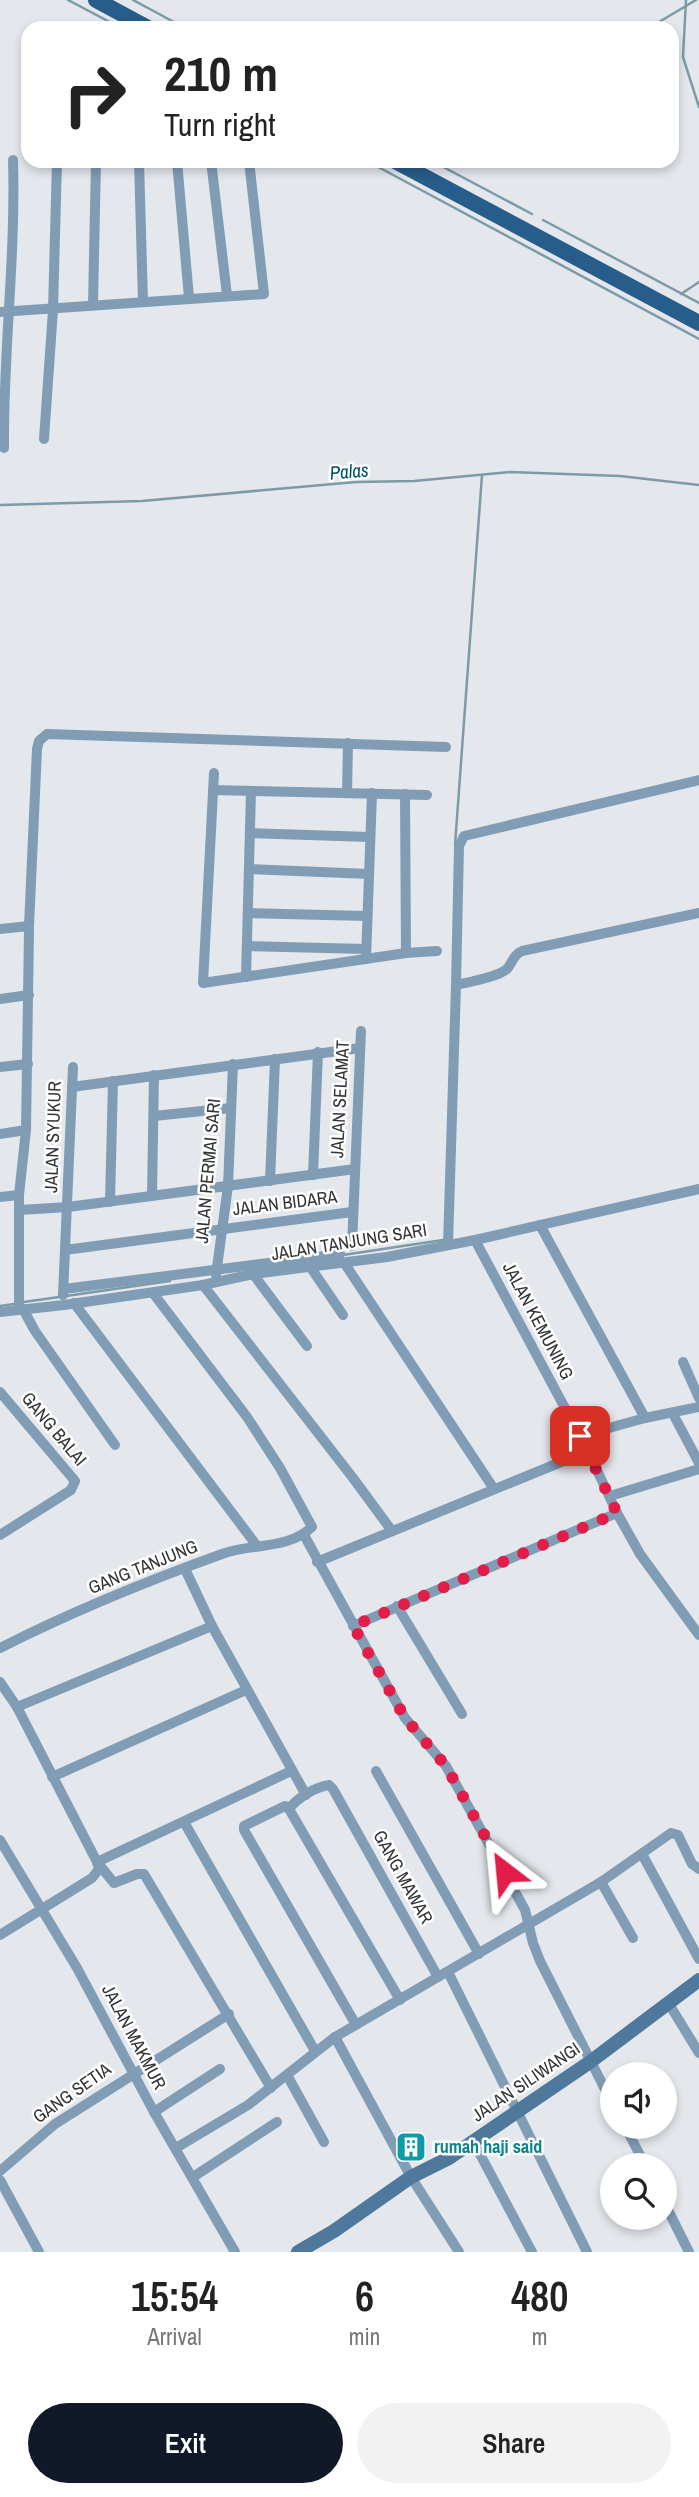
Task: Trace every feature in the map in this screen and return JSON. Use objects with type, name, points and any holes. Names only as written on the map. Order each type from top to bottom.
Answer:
[{"type":"main road","points":[[96,0],[135,21]]},
{"type":"main road","points":[[408,168],[699,323]]},
{"type":"street","points":[[4,448],[4,312],[6,269],[13,228],[13,160]]},
{"type":"street","points":[[44,439],[57,168]]},
{"type":"street","points":[[93,304],[96,168]]},
{"type":"street","points":[[139,168],[143,302]]},
{"type":"street","points":[[178,168],[189,298]]},
{"type":"street","points":[[212,168],[227,295]]},
{"type":"street","points":[[4,312],[264,293],[250,168]]},
{"type":"street","points":[[0,186],[13,186]]},
{"type":"street","points":[[0,229],[13,228]]},
{"type":"street","points":[[116,1445],[21,1309],[19,1195],[26,1130],[29,926],[39,741],[47,734],[446,747]]},
{"type":"street","points":[[347,793],[348,743]]},
{"type":"street","points":[[214,773],[203,983],[366,954]]},
{"type":"street","points":[[448,1241],[459,846],[464,836],[699,780]]},
{"type":"street","points":[[213,790],[427,795]]},
{"type":"street","points":[[246,977],[251,790]]},
{"type":"street","points":[[366,954],[372,793]]},
{"type":"street","points":[[405,794],[406,953]]},
{"type":"street","points":[[250,833],[370,837]]},
{"type":"street","points":[[249,869],[369,874]]},
{"type":"street","points":[[248,913],[367,916]]},
{"type":"street","points":[[456,985],[501,973],[510,965],[516,954],[522,951],[699,913]]},
{"type":"street","points":[[0,929],[29,926]]},
{"type":"street","points":[[247,946],[366,954],[437,951]]},
{"type":"street","points":[[0,999],[29,995]]},
{"type":"street","name":"JALAN SELAMAT","points":[[352,1246],[361,1031]]},
{"type":"street","points":[[72,1087],[360,1048]]},
{"type":"street","points":[[313,1175],[318,1052]]},
{"type":"street","points":[[270,1181],[275,1059]]},
{"type":"street","points":[[0,1067],[28,1064]]},
{"type":"street","name":"JALAN PERMAI SARI","points":[[216,1276],[228,1186],[233,1064]]},
{"type":"street","name":"JALAN SYUKUR","points":[[66,1298],[65,1251],[73,1068]]},
{"type":"street","points":[[152,1196],[154,1075]]},
{"type":"street","points":[[110,1202],[113,1081]]},
{"type":"street","points":[[154,1115],[231,1108]]},
{"type":"street","points":[[0,1134],[26,1130]]},
{"type":"street","points":[[20,1210],[110,1202],[355,1169]]},
{"type":"street","name":"JALAN TANJUNG SARI","points":[[0,1312],[66,1298],[153,1293],[203,1285],[216,1276],[253,1274],[448,1241],[475,1240],[699,1189]]},
{"type":"street","points":[[0,1197],[19,1195]]},
{"type":"street","name":"JALAN BIDARA","points":[[65,1251],[352,1212]]},
{"type":"street","points":[[540,1225],[645,1418]]},
{"type":"street","name":"JALAN KEMUNING","points":[[475,1240],[640,1554],[699,1635]]},
{"type":"street","points":[[342,1259],[494,1489]]},
{"type":"street","points":[[257,1546],[66,1298],[315,1264],[343,1315]]},
{"type":"street","points":[[253,1274],[307,1346]]},
{"type":"street","points":[[203,1285],[392,1531]]},
{"type":"street","points":[[153,1293],[247,1417],[280,1468],[312,1527],[304,1535],[317,1562],[405,1718],[446,1766],[525,1910],[540,1961],[600,2081]]},
{"type":"street","points":[[683,1362],[699,1398]]},
{"type":"street","name":"GANG BALAI","points":[[0,1392],[72,1476],[75,1485],[0,1535]]},
{"type":"street","points":[[580,1436],[699,1407]]},
{"type":"street","points":[[673,1413],[699,1463]]},
{"type":"street","points":[[317,1562],[588,1451]]},
{"type":"street","points":[[610,1496],[699,1469]]},
{"type":"street","points":[[353,1626],[617,1513]]},
{"type":"street","name":"GANG TANJUNG","points":[[0,1648],[75,1613],[224,1553],[284,1542],[304,1535]]},
{"type":"street","points":[[185,1569],[246,1690],[306,1795],[295,1801],[289,1810]]},
{"type":"street","points":[[397,1606],[462,1714]]},
{"type":"street","points":[[17,1707],[212,1626]]},
{"type":"street","points":[[2,1688],[17,1707],[97,1861],[114,1883],[144,1874],[271,2088]]},
{"type":"street","points":[[52,1777],[246,1690]]},
{"type":"street","points":[[97,1861],[291,1771]]},
{"type":"street","points":[[376,1771],[479,1954]]},
{"type":"street","name":"GANG MAWAR","points":[[306,1795],[326,1785],[337,1794],[443,1975],[517,2112],[587,2252]]},
{"type":"street","points":[[356,2025],[244,1830],[244,1826],[250,1822],[285,1806],[289,1810],[400,2000]]},
{"type":"street","points":[[184,1822],[315,2051]]},
{"type":"street","points":[[176,2148],[248,2105],[335,2037],[601,1882],[673,1833],[679,1838],[692,1864],[699,1869]]},
{"type":"street","name":"JALAN MAKMUR","points":[[0,1840],[77,1968],[154,2112],[235,2252]]},
{"type":"street","points":[[642,1854],[699,1959]]},
{"type":"street","points":[[0,1935],[97,1874],[97,1861]]},
{"type":"street","points":[[601,1882],[633,1938]]},
{"type":"street","name":"JALAN SILIWANGI","points":[[298,2252],[334,2231],[411,2177],[449,2158],[517,2112],[670,2004],[699,1980]]},
{"type":"street","points":[[670,2004],[699,2053]]},
{"type":"street","name":"GANG SETIA","points":[[0,2171],[55,2124],[229,2014]]},
{"type":"street","points":[[335,2037],[411,2177],[459,2252]]},
{"type":"street","points":[[154,2112],[220,2069]]},
{"type":"street","points":[[287,2075],[324,2142]]},
{"type":"street","points":[[193,2177],[277,2122]]},
{"type":"street","points":[[473,2141],[532,2252]]},
{"type":"street","points":[[0,2180],[38,2252]]},
{"type":"street","points":[[677,2228],[689,2252]]},
{"type":"waterway","points":[[68,0],[108,21]]},
{"type":"waterway","points":[[133,0],[172,21]]},
{"type":"waterway","points":[[686,0],[683,57],[699,107]]},
{"type":"waterway","points":[[661,21],[696,0]]},
{"type":"waterway","points":[[380,168],[699,339]]},
{"type":"waterway","points":[[445,168],[532,214]]},
{"type":"waterway","points":[[543,220],[699,303]]},
{"type":"waterway","points":[[681,294],[699,282]]},
{"type":"waterway","name":"Palas","points":[[0,505],[142,501],[356,482],[414,481],[510,472],[620,476],[699,485]]},
{"type":"waterway","points":[[455,845],[482,475]]},
{"type":"waterway","points":[[343,1255],[443,1240]]},
{"type":"waterway","points":[[66,1296],[170,1281]]},
{"type":"waterway","points":[[24,1302],[59,1297]]},
{"type":"waterway","points":[[0,1306],[14,1304]]},
{"type":"place","name":"rumah haji said","points":[[411,2147]]},
{"type":"route","points":[[505,1872],[446,1766],[405,1718],[353,1626],[617,1513],[580,1436]]}]
